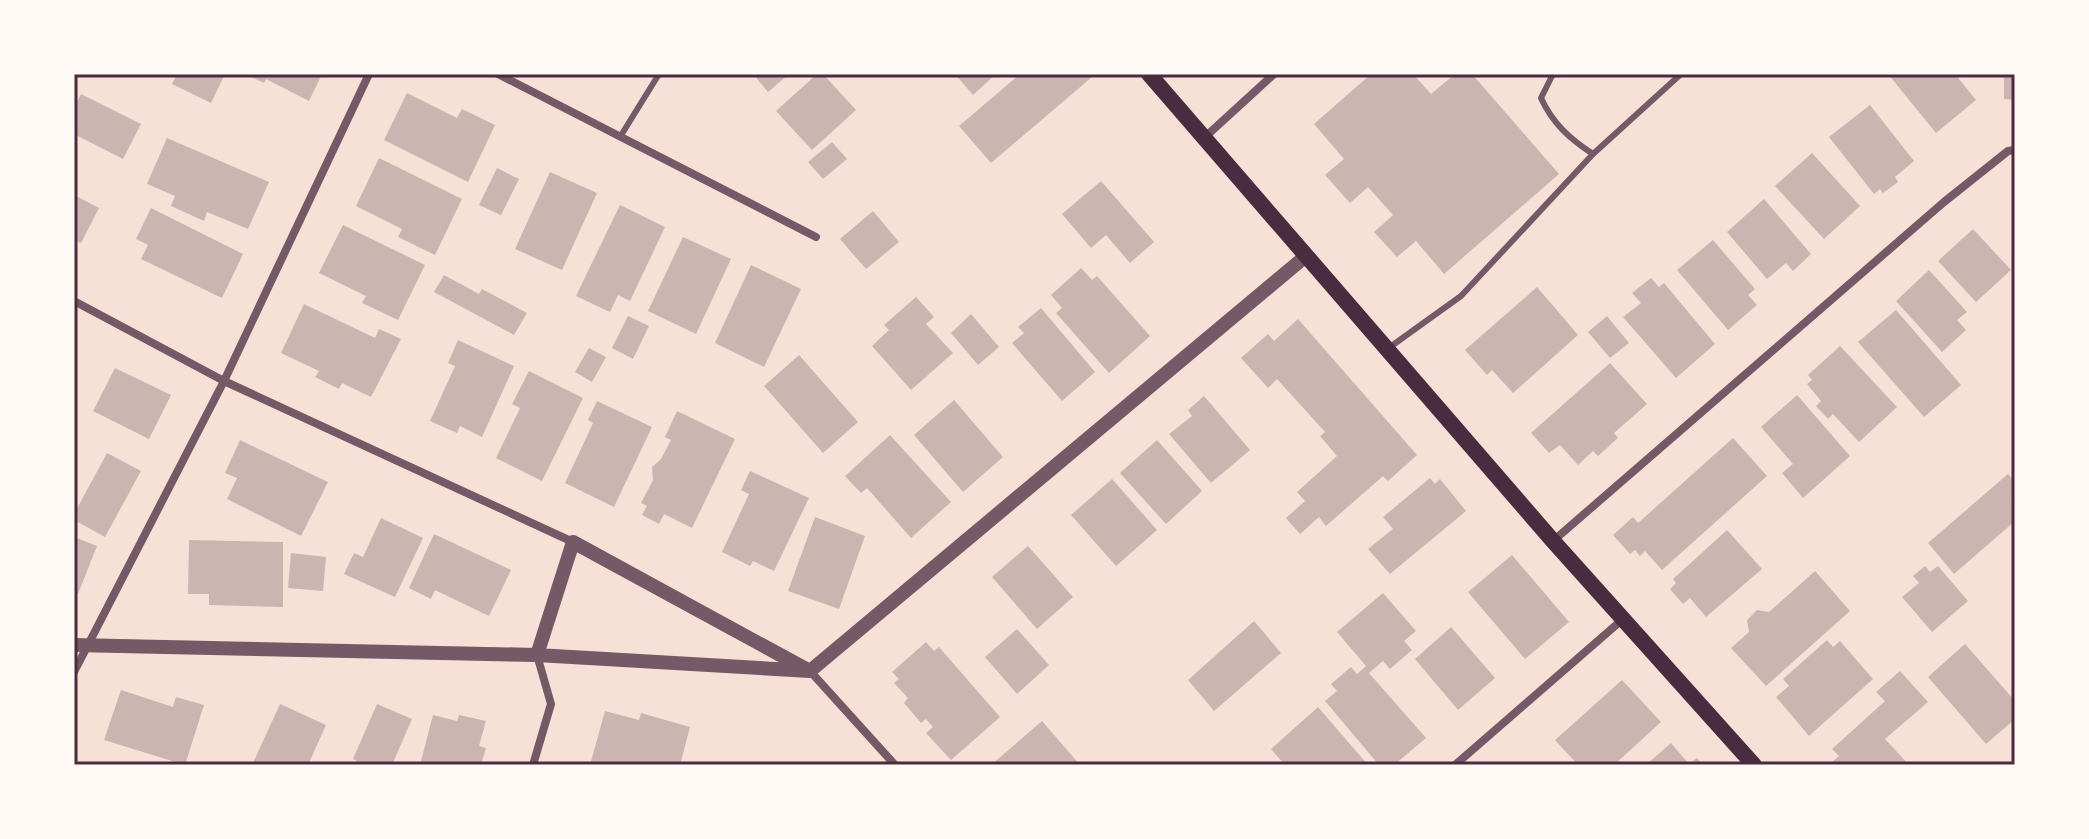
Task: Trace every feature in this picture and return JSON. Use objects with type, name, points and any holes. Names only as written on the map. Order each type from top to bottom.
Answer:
[{"type":"main road","points":[[1149,74],[1553,541],[1754,765]]},
{"type":"street","points":[[74,672],[80,645],[224,381],[369,74]]},
{"type":"street","points":[[498,74],[816,237]]},
{"type":"street","points":[[1204,138],[1274,74]]},
{"type":"street","points":[[1553,541],[1944,202],[2008,151],[2015,150]]},
{"type":"street","points":[[80,645],[537,655],[810,671],[1306,256]]},
{"type":"street","points":[[74,301],[224,381],[573,542],[810,671],[895,765]]},
{"type":"street","points":[[533,765],[551,704],[537,655],[573,542]]},
{"type":"street","points":[[1455,765],[1623,619]]},
{"type":"lane","points":[[620,137],[659,74]]},
{"type":"lane","points":[[1387,349],[1461,296],[1593,154],[1681,74]]},
{"type":"lane","points":[[1552,75],[1541,98],[1551,119],[1573,141],[1593,154]]},
{"type":"building","points":[[177,74],[225,74],[211,103],[172,84]]},
{"type":"building","points":[[245,74],[322,74],[309,101],[266,79],[264,83]]},
{"type":"building","points":[[753,74],[789,74],[768,92]]},
{"type":"building","points":[[817,74],[823,74],[856,110],[812,150],[776,111]]},
{"type":"building","points":[[955,74],[996,74],[973,95]]},
{"type":"building","points":[[1020,74],[1090,74],[1092,77],[991,163],[959,126]]},
{"type":"building","points":[[1371,74],[1413,74],[1431,94],[1455,74],[1472,74],[1559,174],[1444,274],[1416,241],[1397,257],[1374,232],[1393,215],[1368,187],[1350,203],[1325,175],[1344,159],[1314,124]]},
{"type":"building","points":[[1888,74],[1955,74],[1976,100],[1936,133]]},
{"type":"building","points":[[2004,74],[2015,74],[2015,100],[2004,99]]},
{"type":"building","points":[[407,93],[457,118],[462,109],[495,125],[468,182],[384,140]]},
{"type":"building","points":[[81,94],[141,124],[123,159],[74,134],[74,107]]},
{"type":"building","points":[[1870,105],[1914,161],[1895,177],[1898,182],[1883,193],[1880,189],[1874,194],[1829,137]]},
{"type":"building","points":[[167,138],[269,182],[248,229],[207,212],[204,221],[171,206],[175,196],[147,184]]},
{"type":"building","points":[[832,142],[847,159],[823,179],[808,162]]},
{"type":"building","points":[[1812,153],[1860,206],[1824,239],[1775,186]]},
{"type":"building","points":[[379,158],[462,199],[435,255],[398,237],[402,229],[356,206]]},
{"type":"building","points":[[497,168],[519,179],[501,215],[479,205]]},
{"type":"building","points":[[550,172],[597,193],[562,270],[515,249]]},
{"type":"building","points":[[1101,181],[1154,242],[1130,263],[1106,235],[1091,248],[1062,214]]},
{"type":"building","points":[[74,195],[99,208],[81,243],[74,240]]},
{"type":"building","points":[[1764,199],[1811,254],[1793,271],[1786,263],[1767,279],[1727,232]]},
{"type":"building","points":[[620,205],[665,227],[630,301],[618,295],[610,312],[576,296]]},
{"type":"building","points":[[151,208],[243,254],[222,298],[141,259],[148,245],[136,239]]},
{"type":"building","points":[[873,211],[899,242],[866,269],[840,239]]},
{"type":"building","points":[[343,225],[425,265],[398,320],[362,303],[366,296],[319,273]]},
{"type":"building","points":[[1973,229],[2011,270],[1976,302],[1938,261]]},
{"type":"building","points":[[683,237],[731,259],[696,334],[648,311]]},
{"type":"building","points":[[1713,240],[1755,289],[1748,295],[1757,305],[1728,330],[1677,270]]},
{"type":"building","points":[[751,265],[801,289],[764,367],[715,343]]},
{"type":"building","points":[[1081,268],[1092,280],[1097,276],[1150,336],[1109,373],[1056,313],[1062,308],[1051,295]]},
{"type":"building","points":[[1929,270],[1967,312],[1957,320],[1966,330],[1942,352],[1896,301]]},
{"type":"building","points":[[444,275],[479,294],[482,289],[527,313],[514,335],[434,292]]},
{"type":"building","points":[[1651,278],[1659,287],[1664,283],[1715,344],[1676,378],[1623,317],[1641,303],[1632,293]]},
{"type":"building","points":[[1537,287],[1578,335],[1513,393],[1492,370],[1487,375],[1465,350]]},
{"type":"building","points":[[916,297],[934,317],[926,324],[953,353],[911,390],[872,346],[889,330],[884,325]]},
{"type":"building","points":[[304,304],[375,338],[379,329],[401,339],[371,397],[342,383],[339,389],[315,377],[319,371],[281,353]]},
{"type":"building","points":[[1041,308],[1095,372],[1062,401],[1012,343],[1024,333],[1018,327]]},
{"type":"building","points":[[1896,310],[1961,385],[1924,417],[1858,342]]},
{"type":"building","points":[[971,314],[999,347],[978,365],[951,333]]},
{"type":"building","points":[[628,316],[649,326],[633,359],[612,348]]},
{"type":"building","points":[[1607,316],[1629,343],[1610,358],[1588,332]]},
{"type":"building","points":[[1298,319],[1417,455],[1388,481],[1383,476],[1326,526],[1319,517],[1300,534],[1286,518],[1305,501],[1297,492],[1337,456],[1320,436],[1325,432],[1277,379],[1268,388],[1241,358],[1268,334],[1274,341]]},
{"type":"building","points":[[458,340],[514,366],[482,437],[460,426],[457,433],[430,421],[455,366],[448,363]]},
{"type":"building","points":[[1840,346],[1897,407],[1859,442],[1833,414],[1828,419],[1816,406],[1821,401],[1807,384],[1812,380],[1808,375]]},
{"type":"building","points":[[589,348],[606,357],[592,382],[575,372]]},
{"type":"building","points":[[799,355],[858,422],[823,453],[764,386]]},
{"type":"building","points":[[1610,363],[1647,404],[1614,433],[1618,438],[1598,456],[1593,451],[1578,465],[1560,445],[1549,453],[1531,433]]},
{"type":"building","points":[[115,368],[171,395],[149,439],[93,411]]},
{"type":"building","points":[[529,371],[583,398],[542,481],[496,458],[520,408],[512,404]]},
{"type":"building","points":[[1797,395],[1850,456],[1803,498],[1782,473],[1793,464],[1761,427]]},
{"type":"building","points":[[1204,396],[1250,450],[1211,483],[1169,434],[1192,416],[1188,410]]},
{"type":"building","points":[[954,400],[1003,457],[963,492],[914,435]]},
{"type":"building","points":[[597,401],[652,427],[614,507],[565,483],[593,423],[588,420]]},
{"type":"building","points":[[677,411],[735,439],[692,528],[664,514],[659,524],[642,515],[647,506],[641,503],[653,480],[652,467],[661,459],[671,440],[665,437]]},
{"type":"building","points":[[890,435],[951,502],[911,538],[867,488],[861,493],[845,476]]},
{"type":"building","points":[[1733,438],[1767,476],[1662,570],[1645,551],[1640,556],[1635,550],[1630,554],[1613,535],[1633,517],[1638,523]]},
{"type":"building","points":[[240,440],[328,482],[301,536],[227,499],[237,478],[225,473]]},
{"type":"building","points":[[1157,440],[1202,491],[1166,524],[1120,473]]},
{"type":"building","points":[[107,453],[141,471],[105,537],[74,520],[74,514]]},
{"type":"building","points":[[750,471],[809,498],[774,571],[753,561],[750,566],[722,552],[749,494],[741,490]]},
{"type":"building","points":[[2008,474],[2015,482],[2015,495],[2011,499],[2015,503],[2015,521],[1954,574],[1928,543]]},
{"type":"building","points":[[1430,478],[1435,484],[1440,479],[1466,511],[1390,574],[1368,549],[1393,529],[1383,517]]},
{"type":"building","points":[[1112,479],[1157,530],[1116,566],[1071,515]]},
{"type":"building","points":[[815,517],[865,536],[839,609],[788,591]]},
{"type":"building","points":[[381,518],[423,538],[395,597],[344,574],[354,553],[363,557]]},
{"type":"building","points":[[1727,530],[1762,569],[1706,617],[1690,598],[1683,604],[1670,589],[1676,583],[1673,579]]},
{"type":"building","points":[[434,534],[511,570],[489,616],[435,590],[431,599],[409,588]]},
{"type":"building","points":[[74,537],[97,546],[78,594],[74,593]]},
{"type":"building","points":[[189,540],[283,542],[283,607],[209,605],[209,594],[188,594]]},
{"type":"building","points":[[1028,546],[1073,597],[1037,629],[992,577]]},
{"type":"building","points":[[291,553],[326,557],[323,591],[288,588]]},
{"type":"building","points":[[1512,555],[1569,622],[1525,659],[1468,592]]},
{"type":"building","points":[[1925,566],[1930,572],[1938,566],[1968,601],[1932,632],[1902,597],[1919,583],[1913,576]]},
{"type":"building","points":[[1815,571],[1850,611],[1766,686],[1731,648],[1749,632],[1747,620],[1757,610],[1769,612]]},
{"type":"building","points":[[1383,593],[1416,631],[1404,641],[1412,650],[1390,669],[1383,661],[1369,673],[1426,738],[1394,765],[1379,765],[1325,701],[1337,691],[1331,684],[1351,667],[1357,674],[1366,666],[1337,632]]},
{"type":"building","points":[[1254,621],[1281,653],[1214,711],[1188,680]]},
{"type":"building","points":[[1451,627],[1495,678],[1458,710],[1415,659]]},
{"type":"building","points":[[1017,629],[1049,665],[1017,694],[985,657]]},
{"type":"building","points":[[1827,640],[1833,647],[1840,641],[1873,679],[1809,736],[1776,697],[1789,686],[1783,679]]},
{"type":"building","points":[[926,642],[934,651],[939,647],[1000,717],[951,760],[926,733],[933,727],[926,719],[921,723],[904,703],[908,698],[894,683],[899,679],[892,672]]},
{"type":"building","points":[[1965,644],[2015,701],[2015,719],[1986,744],[1928,677]]},
{"type":"building","points":[[1900,671],[1928,702],[1885,739],[1909,765],[1834,765],[1832,762],[1839,756],[1832,749],[1885,701],[1876,692]]},
{"type":"building","points":[[1622,680],[1661,722],[1614,765],[1578,765],[1555,740]]},
{"type":"building","points":[[121,690],[173,707],[176,697],[204,705],[185,765],[104,740]]},
{"type":"building","points":[[280,704],[326,725],[308,765],[252,765]]},
{"type":"building","points":[[377,704],[412,719],[392,765],[363,765],[353,759]]},
{"type":"building","points":[[1318,707],[1368,765],[1285,765],[1271,749]]},
{"type":"building","points":[[605,711],[639,720],[641,713],[690,727],[680,765],[590,765]]},
{"type":"building","points":[[433,715],[457,721],[459,715],[486,721],[479,746],[486,748],[481,765],[420,765]]},
{"type":"building","points":[[1042,721],[1080,765],[991,765]]},
{"type":"building","points":[[1671,743],[1689,764],[1697,758],[1703,765],[1646,765]]}]
